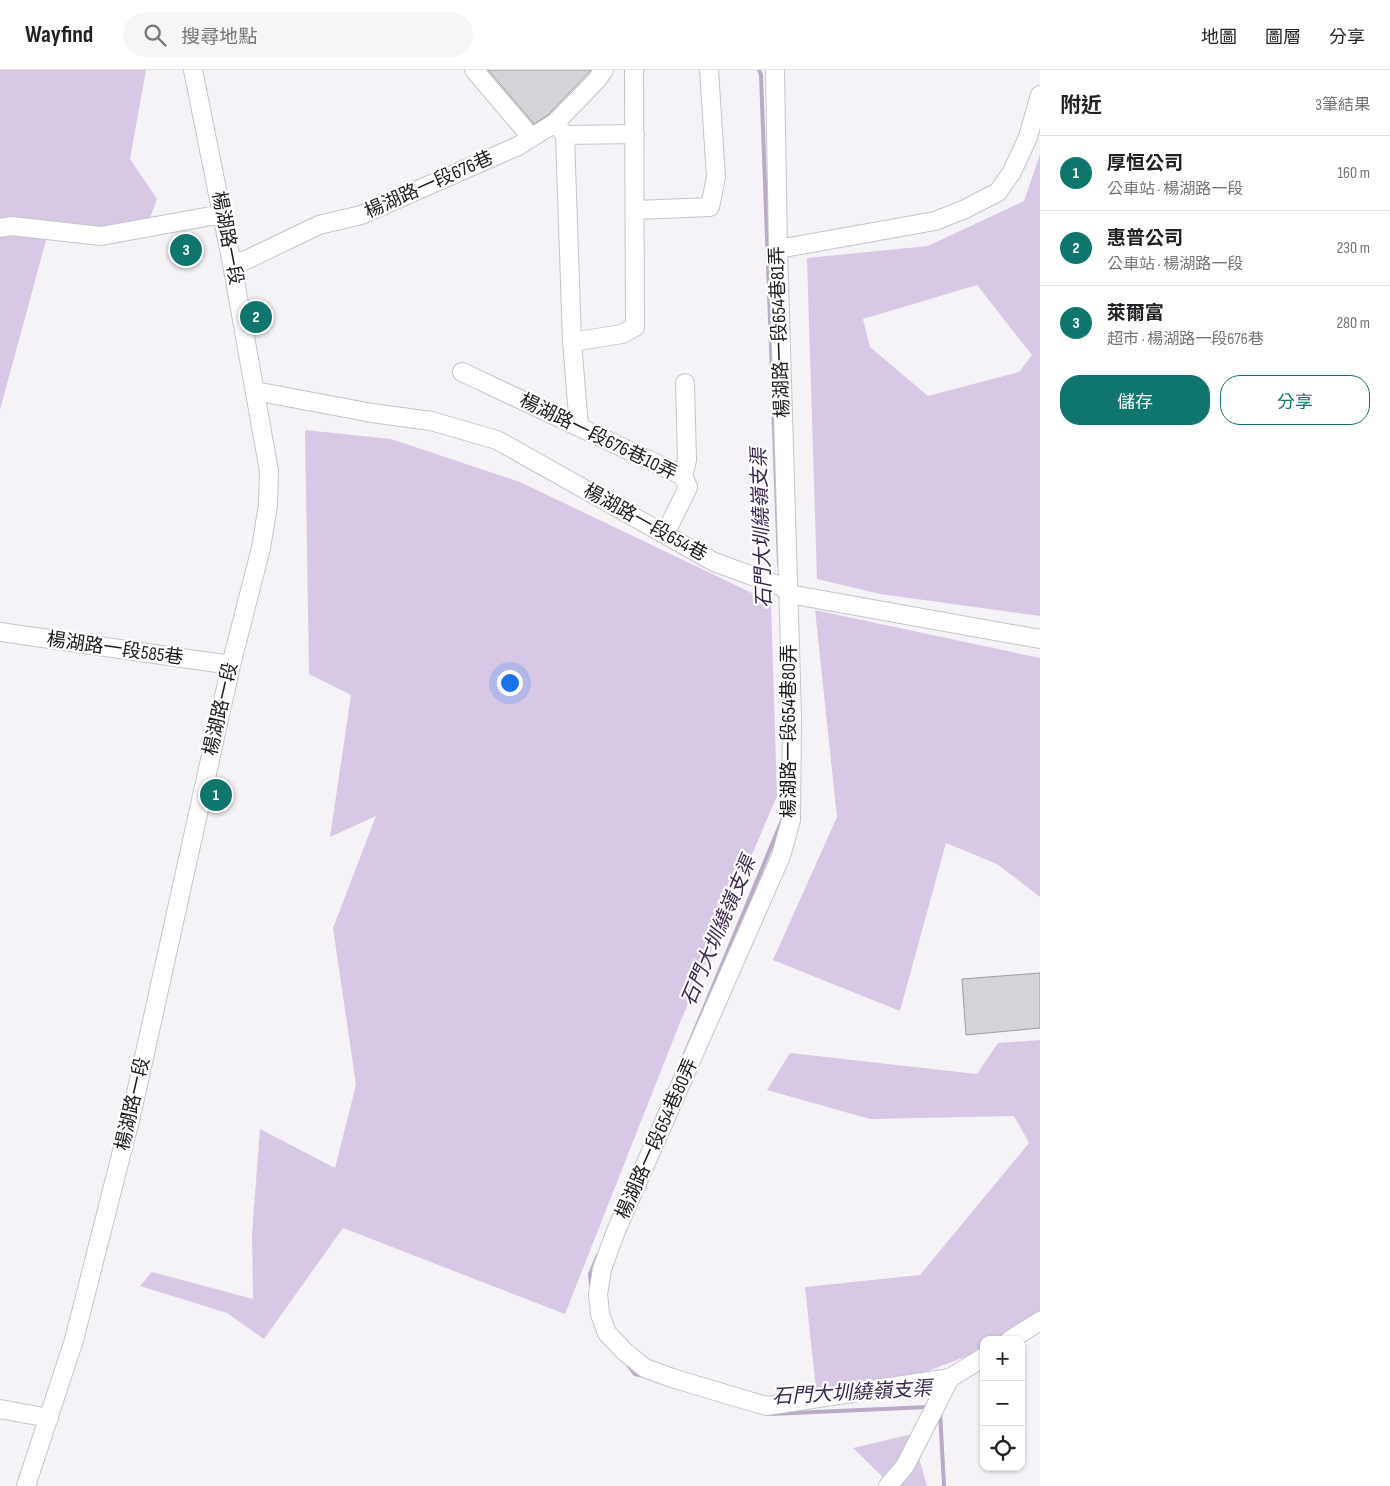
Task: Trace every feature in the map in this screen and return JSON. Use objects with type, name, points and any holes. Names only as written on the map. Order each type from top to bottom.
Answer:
[{"type":"street","name":"楊湖路一段","points":[[26,1486],[74,1340],[131,1116],[231,664],[261,548],[268,505],[269,471],[232,264],[193,70]]},
{"type":"street","points":[[474,70],[532,137]]},
{"type":"street","name":"楊湖路一段676巷","points":[[232,264],[246,260],[319,226],[361,215],[518,146],[532,137],[560,129],[604,70]]},
{"type":"street","points":[[572,342],[622,334],[635,328],[634,70]]},
{"type":"street","points":[[636,210],[710,207],[716,177],[709,70]]},
{"type":"street","name":"楊湖路一段654巷81弄","points":[[775,70],[778,249],[779,587]]},
{"type":"street","points":[[778,249],[935,221],[965,209],[998,192],[1012,172],[1028,137],[1040,96]]},
{"type":"street","points":[[580,427],[572,342],[560,129],[634,134]]},
{"type":"street","points":[[0,228],[11,226],[101,236],[222,214]]},
{"type":"street","name":"楊湖路一段676巷10弄","points":[[462,372],[683,476],[688,487],[668,528]]},
{"type":"street","points":[[683,476],[687,460],[686,383]]},
{"type":"street","name":"楊湖路一段654巷","points":[[255,391],[372,414],[431,421],[497,440],[714,562],[779,587],[1040,639]]},
{"type":"street","name":"楊湖路一段654巷80弄","points":[[779,587],[792,724],[791,820],[782,856],[620,1222],[602,1269],[598,1294],[600,1314],[607,1333],[625,1352],[646,1368],[766,1406],[950,1378]]},
{"type":"street","name":"楊湖路一段585巷","points":[[0,632],[231,664]]},
{"type":"street","points":[[1016,1336],[1040,1321]]},
{"type":"street","points":[[888,1486],[905,1466],[950,1378],[980,1359]]},
{"type":"street","points":[[0,1409],[49,1418]]},
{"type":"shaded area","points":[[0,70],[146,70],[130,159],[157,199],[148,223],[48,233],[0,410]]},
{"type":"shaded area","points":[[1040,154],[1040,616],[880,594],[817,579],[807,258],[928,246],[1024,201]],"holes":[[[977,285],[1032,355],[1019,372],[928,396],[870,347],[863,319]]]},
{"type":"shaded area","points":[[305,430],[391,439],[520,482],[771,602],[777,796],[679,1025],[565,1314],[343,1228],[264,1339],[227,1313],[140,1286],[152,1272],[253,1299],[252,1233],[260,1129],[335,1168],[356,1085],[333,928],[376,816],[330,837],[351,695],[309,674]]},
{"type":"shaded area","points":[[815,610],[1040,658],[1040,897],[997,864],[946,843],[900,1011],[773,960],[837,817]]},
{"type":"shaded area","points":[[1040,1040],[1040,1329],[1022,1336],[980,1336],[980,1351],[898,1382],[816,1390],[805,1287],[920,1275],[1029,1143],[1014,1116],[870,1119],[767,1090],[790,1053],[977,1074],[998,1043]]},
{"type":"shaded area","points":[[912,1434],[927,1486],[892,1486],[853,1448]]},
{"type":"building","points":[[488,70],[591,70],[548,115],[534,124]]},
{"type":"building","points":[[1040,973],[1040,1028],[966,1035],[962,979]]},
{"type":"waterway","name":"石門大圳繞嶺支渠","points":[[759,70],[761,75],[779,564]]},
{"type":"waterway","name":"石門大圳繞嶺支渠","points":[[685,1054],[783,818]]},
{"type":"waterway","name":"石門大圳繞嶺支渠","points":[[591,1286],[590,1274],[598,1255]]},
{"type":"waterway","name":"石門大圳繞嶺支渠","points":[[628,1365],[635,1374],[644,1376]]},
{"type":"waterway","name":"石門大圳繞嶺支渠","points":[[766,1413],[928,1407]]},
{"type":"waterway","name":"石門大圳繞嶺支渠","points":[[940,1411],[944,1486]]},
{"type":"place","name":"萊爾富","points":[[186,250]]},
{"type":"place","name":"惠普公司","points":[[256,317]]},
{"type":"place","name":"厚恒公司","points":[[216,795]]}]
